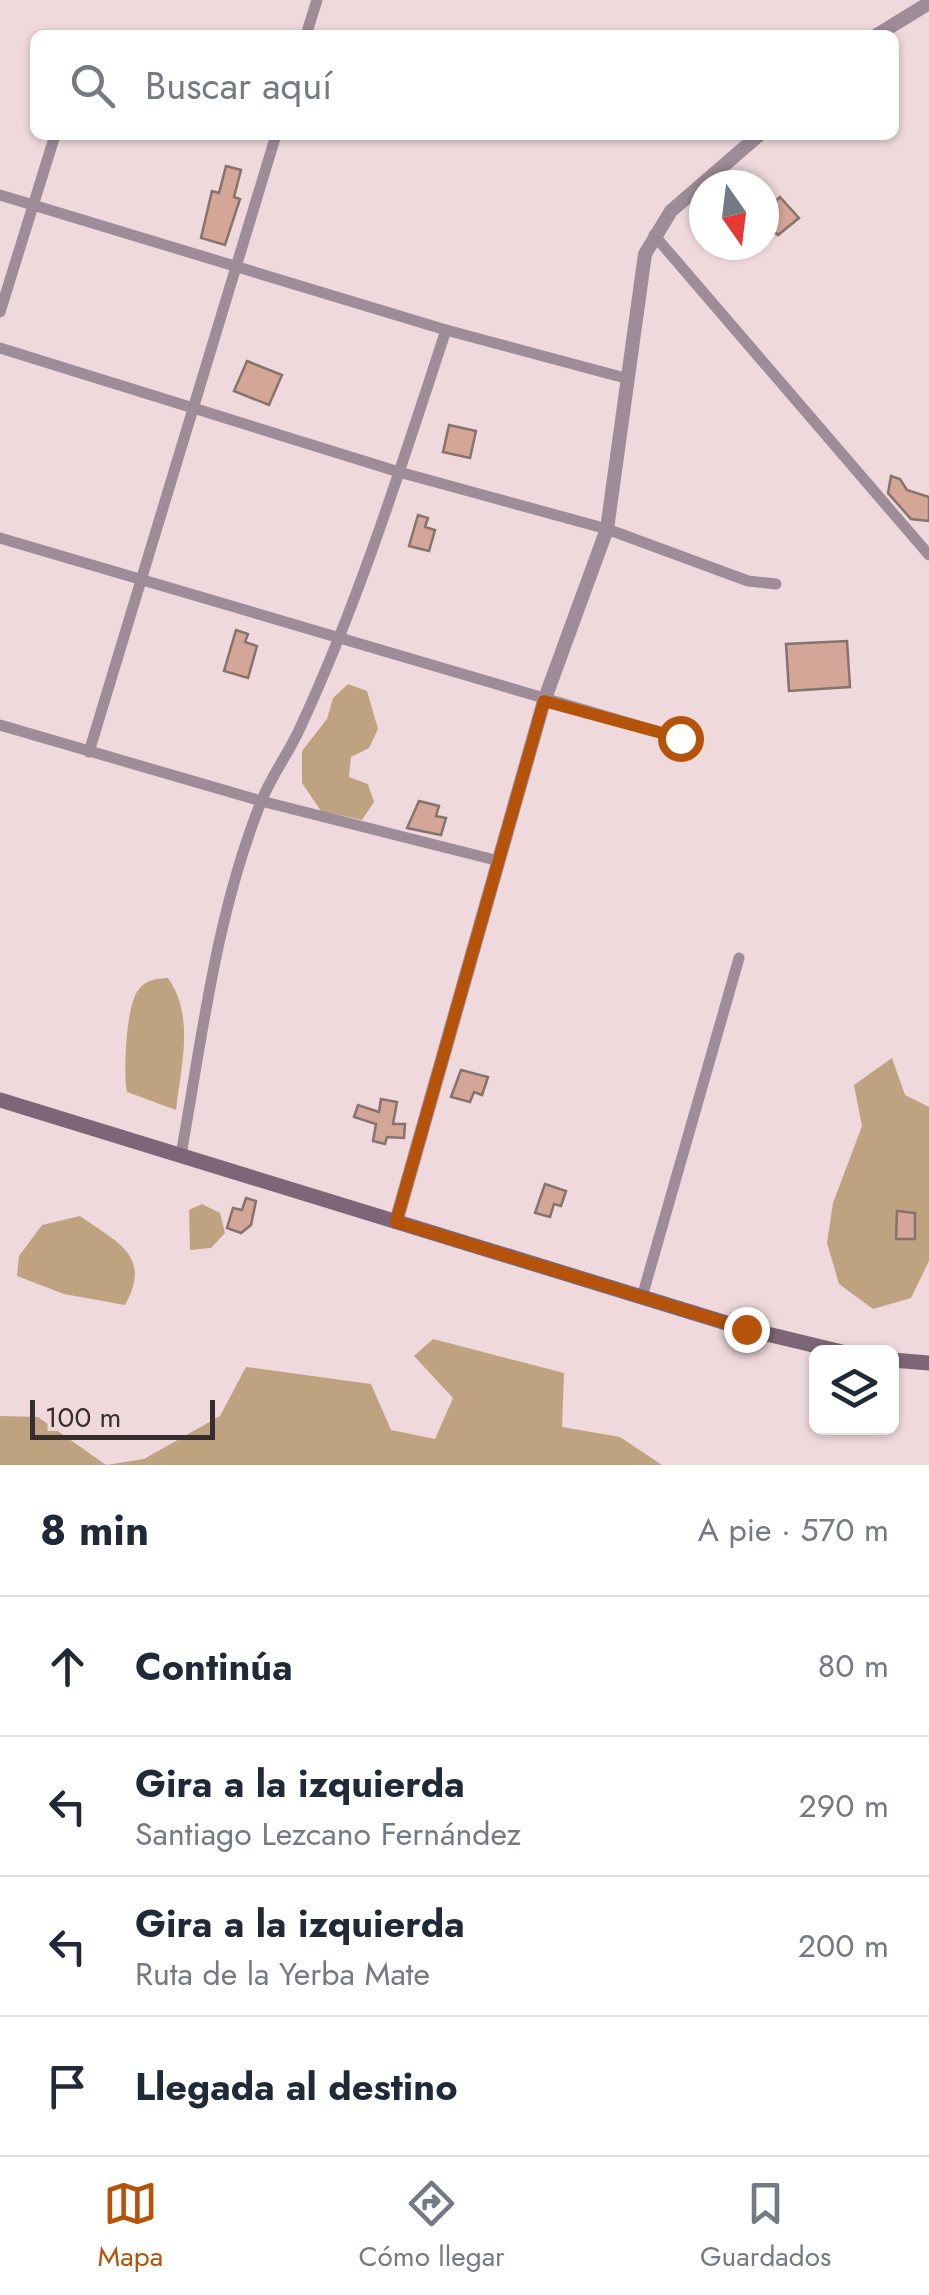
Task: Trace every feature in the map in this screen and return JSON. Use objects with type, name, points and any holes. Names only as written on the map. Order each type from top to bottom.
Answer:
[{"type":"main road","points":[[0,1100],[642,1297],[817,1345]]},
{"type":"main road","points":[[899,1361],[929,1363]]},
{"type":"street","points":[[308,30],[317,0]]},
{"type":"street","points":[[885,30],[929,4]]},
{"type":"street","points":[[0,312],[53,140]]},
{"type":"street","points":[[89,752],[274,140]]},
{"type":"street","points":[[396,1222],[544,701],[607,529],[645,254],[671,211],[753,140]]},
{"type":"street","points":[[0,195],[446,330],[625,378]]},
{"type":"street","points":[[654,236],[929,555]]},
{"type":"street","points":[[181,1156],[221,936],[261,801],[300,729],[337,636],[399,472],[446,330]]},
{"type":"street","points":[[0,348],[399,472],[607,529],[748,581],[776,584]]},
{"type":"street","points":[[0,538],[143,576],[544,701],[680,738]]},
{"type":"street","points":[[0,726],[261,801],[500,861]]},
{"type":"street","points":[[642,1297],[739,958]]},
{"type":"shaded area","points":[[348,684],[367,691],[378,729],[369,748],[351,757],[349,777],[368,784],[374,802],[362,820],[321,811],[302,783],[302,751],[327,719],[333,698]]},
{"type":"shaded area","points":[[168,978],[184,1025],[176,1110],[127,1092],[126,1083],[127,1039],[135,997],[145,983]]},
{"type":"shaded area","points":[[892,1058],[905,1095],[929,1107],[929,1261],[911,1298],[873,1309],[839,1284],[827,1243],[833,1203],[862,1126],[854,1085]]},
{"type":"shaded area","points":[[202,1204],[220,1213],[225,1233],[211,1248],[190,1250],[189,1210]]},
{"type":"shaded area","points":[[80,1216],[117,1242],[133,1262],[133,1288],[125,1305],[64,1294],[17,1276],[19,1256],[42,1225]]},
{"type":"shaded area","points":[[433,1339],[564,1373],[562,1427],[620,1437],[662,1465],[106,1465],[144,1459],[220,1416],[246,1367],[371,1384],[391,1430],[435,1439],[453,1398],[414,1356]]},
{"type":"shaded area","points":[[0,1416],[38,1417],[106,1465],[0,1465]]},
{"type":"building","points":[[226,166],[241,170],[234,197],[240,199],[225,245],[201,238],[212,191],[219,193]]},
{"type":"building","points":[[779,198],[799,218],[779,234]]},
{"type":"building","points":[[247,361],[282,375],[269,405],[234,391]]},
{"type":"building","points":[[449,425],[476,431],[470,458],[443,452]]},
{"type":"building","points":[[891,476],[900,479],[907,490],[929,497],[929,521],[911,519],[888,493]]},
{"type":"building","points":[[418,515],[428,518],[425,527],[435,530],[429,551],[409,546]]},
{"type":"building","points":[[236,630],[248,634],[245,642],[257,646],[248,678],[224,671]]},
{"type":"building","points":[[847,641],[850,687],[789,691],[786,644]]},
{"type":"building","points":[[419,801],[439,806],[436,816],[446,818],[441,835],[407,828]]},
{"type":"building","points":[[461,1070],[488,1077],[482,1095],[474,1092],[470,1102],[451,1097]]},
{"type":"building","points":[[381,1099],[397,1102],[393,1124],[405,1124],[404,1138],[387,1137],[385,1144],[373,1141],[376,1124],[354,1117],[358,1105],[379,1112]]},
{"type":"building","points":[[545,1184],[566,1191],[561,1206],[554,1204],[550,1217],[535,1213]]},
{"type":"building","points":[[246,1198],[256,1201],[251,1225],[241,1233],[227,1228],[233,1208],[242,1210]]},
{"type":"building","points":[[897,1211],[915,1213],[915,1239],[896,1239]]},
{"type":"route","points":[[680,738],[544,701],[396,1222],[746,1329]]}]
